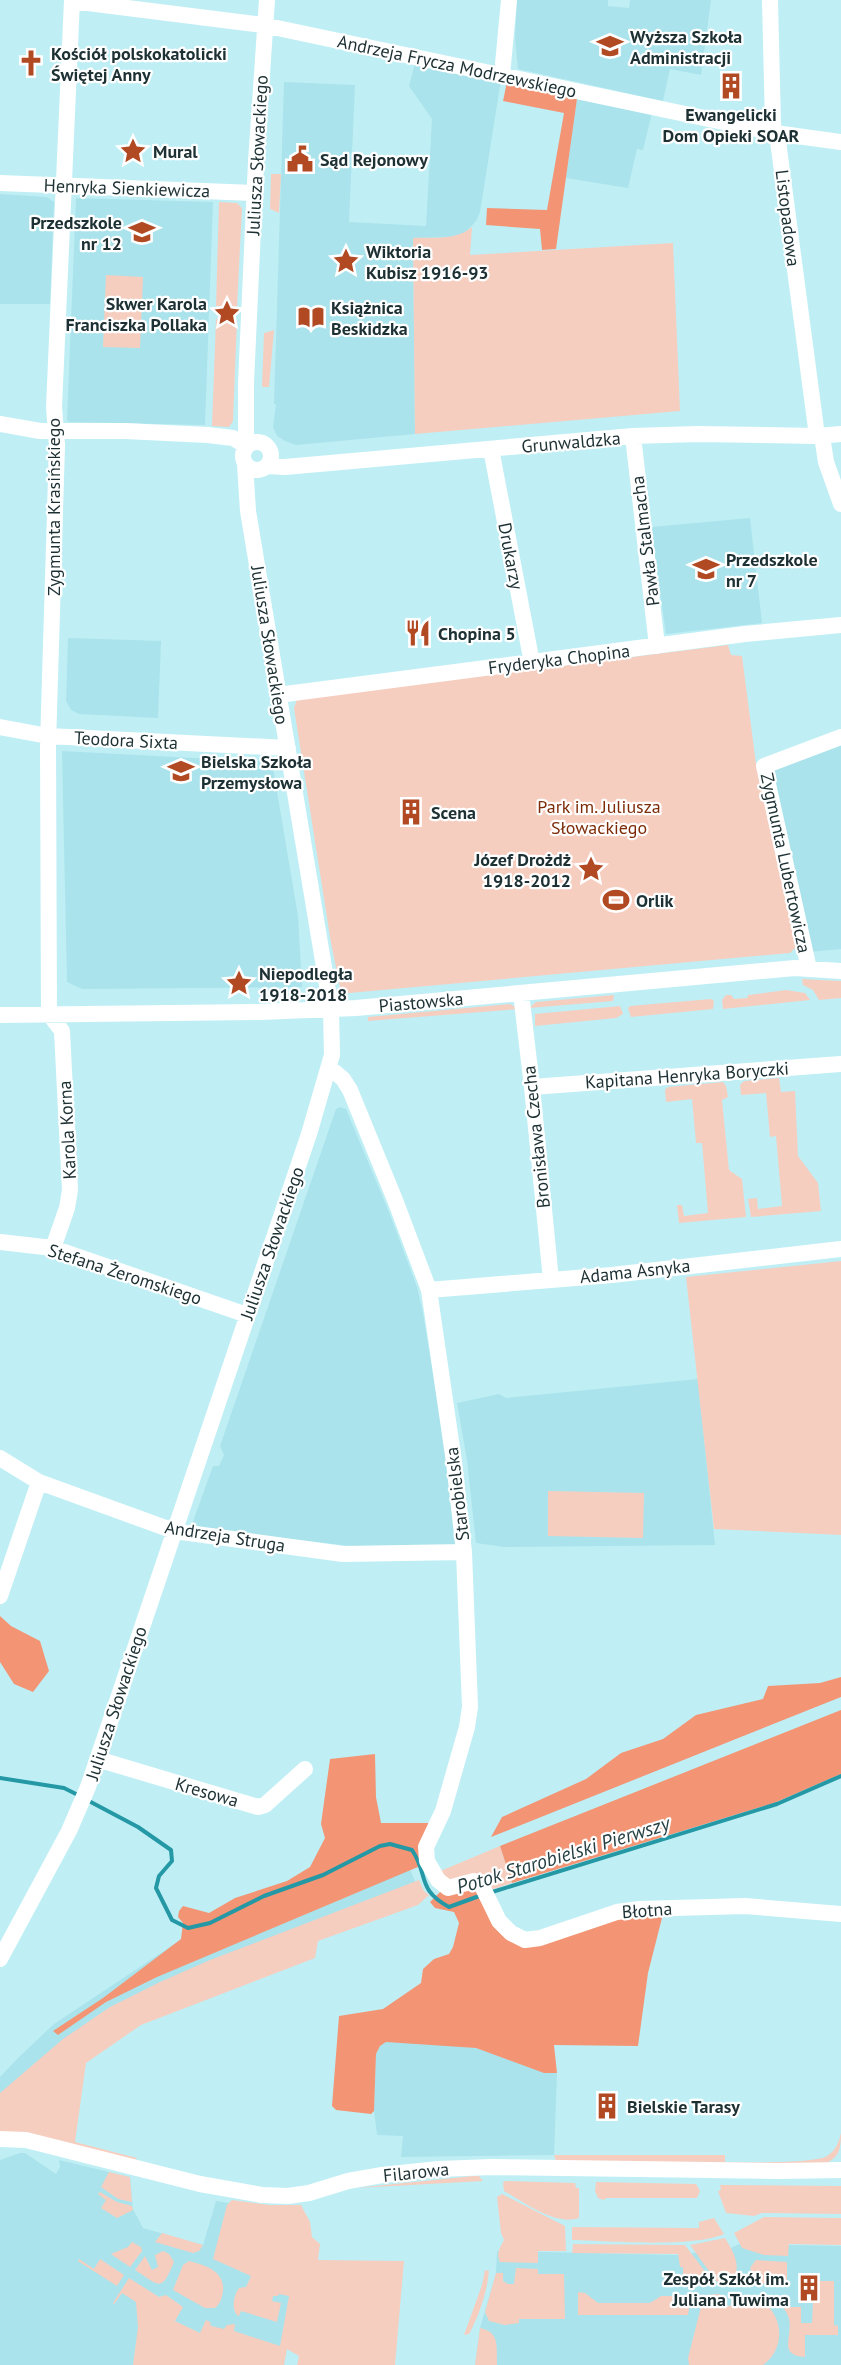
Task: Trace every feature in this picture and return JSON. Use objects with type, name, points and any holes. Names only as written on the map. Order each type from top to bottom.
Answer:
[{"type":"street","name":"Andrzeja Frycza Modrzewskiego","points":[[72,0],[263,25],[775,133],[841,142]]},
{"type":"street","name":"Zygmunta Krasińskiego","points":[[49,1014],[48,736],[57,445],[53,421],[72,0]]},
{"type":"street","name":"Juliusza Słowackiego","points":[[0,1959],[79,1810],[88,1787],[330,1068],[333,1044],[331,1009],[246,491],[260,464],[242,455],[251,444],[246,438],[245,417],[254,193],[263,25],[267,0]]},
{"type":"street","points":[[502,75],[509,0]]},
{"type":"street","name":"Listopadowa","points":[[770,0],[773,125],[778,141],[819,436],[841,504]]},
{"type":"street","name":"Henryka Sienkiewicza","points":[[0,183],[254,193]]},
{"type":"street","points":[[224,437],[233,432],[245,417]]},
{"type":"street","points":[[0,424],[56,432],[125,431],[224,437],[251,444],[266,444],[260,464]]},
{"type":"street","name":"Grunwaldzka","points":[[260,464],[301,465],[633,436],[841,434]]},
{"type":"street","name":"Pawła Stalmacha","points":[[633,436],[657,646]]},
{"type":"street","name":"Drukarzy","points":[[491,449],[532,663]]},
{"type":"street","name":"Fryderyka Chopina","points":[[278,695],[657,646],[841,625]]},
{"type":"street","name":"Teodora Sixta","points":[[0,727],[48,736],[289,755]]},
{"type":"street","name":"Zygmunta Lubertowicza","points":[[809,969],[764,766],[841,736]]},
{"type":"street","name":"Piastowska","points":[[0,1015],[331,1009],[795,968],[841,971]]},
{"type":"street","name":"Bronisława Czecha","points":[[521,993],[551,1280]]},
{"type":"street","name":"Karola Korna","points":[[49,1014],[62,1031],[70,1190],[67,1208],[53,1248]]},
{"type":"street","name":"Kapitana Henryka Boryczki","points":[[532,1087],[841,1064]]},
{"type":"street","name":"Starobielska","points":[[330,1068],[343,1079],[350,1090],[429,1290],[454,1462],[464,1552],[470,1715],[443,1811],[428,1840],[426,1855],[427,1861],[442,1885],[456,1887],[478,1882],[487,1895]]},
{"type":"street","name":"Stefana Żeromskiego","points":[[0,1242],[53,1248],[247,1316]]},
{"type":"street","name":"Adama Asnyka","points":[[429,1290],[551,1280],[841,1249]]},
{"type":"street","name":"Andrzeja Struga","points":[[0,1458],[39,1482],[174,1531],[343,1554],[464,1552]]},
{"type":"street","points":[[0,1596],[39,1482]]},
{"type":"street","name":"Kresowa","points":[[97,1759],[258,1807],[265,1805],[305,1769]]},
{"type":"street","name":"Błotna","points":[[487,1895],[505,1929],[525,1940],[540,1938],[616,1912],[639,1909],[745,1906],[841,1914]]},
{"type":"street","name":"Filarowa","points":[[0,2139],[26,2140],[224,2189],[262,2195],[288,2196],[309,2193],[348,2181],[438,2169],[492,2167],[779,2171],[841,2169]]},
{"type":"shaded area","name":"Wyższa Szkoła Administracji","points":[[517,0],[608,0],[608,6],[629,8],[630,0],[711,0],[701,75],[670,69],[663,101],[518,69],[515,38]]},
{"type":"shaded area","points":[[415,63],[501,80],[480,212],[476,221],[465,233],[455,237],[413,238],[415,434],[296,445],[277,436],[273,427],[276,404],[274,404],[284,82],[355,85],[349,222],[426,226],[432,119],[409,86]]},
{"type":"shaded area","points":[[507,82],[577,99],[556,249],[542,250],[540,229],[486,225],[487,208],[547,210],[564,113],[503,101]]},
{"type":"shaded area","points":[[577,98],[652,113],[643,150],[637,149],[628,188],[566,178]]},
{"type":"shaded area","points":[[0,194],[47,197],[54,202],[50,304],[0,304]]},
{"type":"shaded area","points":[[76,198],[213,202],[205,425],[69,422],[67,420]]},
{"type":"shaded area","name":"Przedszkole nr 7","points":[[750,518],[762,623],[666,634],[651,527]]},
{"type":"shaded area","points":[[68,638],[161,641],[158,718],[79,714],[71,710],[66,701]]},
{"type":"shaded area","points":[[841,743],[841,949],[809,952],[771,770]]},
{"type":"shaded area","name":"Bielska Szkoła Przemysłowa","points":[[62,751],[272,762],[298,916],[302,987],[82,989],[67,982]]},
{"type":"shaded area","points":[[340,1107],[346,1109],[417,1287],[442,1430],[456,1545],[375,1549],[191,1527],[213,1466],[219,1466],[224,1455],[220,1446],[336,1109]]},
{"type":"shaded area","points":[[698,1379],[715,1545],[504,1547],[476,1543],[467,1460],[457,1403],[499,1394],[506,1398]]},
{"type":"shaded area","points":[[0,1616],[11,1626],[40,1641],[49,1671],[33,1692],[14,1684],[0,1662]]},
{"type":"shaded area","points":[[841,1677],[841,1697],[491,1837],[502,1817],[586,1779],[621,1753],[663,1739],[696,1715],[763,1699],[768,1686],[820,1683]]},
{"type":"shaded area","points":[[841,1710],[841,1774],[774,1803],[512,1883],[500,1846]]},
{"type":"shaded area","points":[[375,1754],[376,1797],[381,1823],[434,1823],[425,1864],[157,1977],[106,2002],[58,2035],[53,2031],[103,1998],[181,1939],[183,1923],[178,1917],[183,1906],[209,1913],[235,1898],[287,1881],[310,1867],[325,1838],[321,1824],[330,1759]]},
{"type":"shaded area","points":[[404,1855],[421,1896],[229,1968],[0,2111],[0,2077],[18,2058],[54,2024],[176,1943]]},
{"type":"shaded area","points":[[476,1888],[508,1936],[599,1919],[663,1914],[648,1973],[638,2046],[554,2045],[557,2073],[544,2073],[476,2048],[386,2042],[380,2046],[376,2054],[374,2111],[371,2114],[336,2110],[332,2106],[339,2016],[383,2009],[421,1983],[423,1969],[434,1959],[449,1954],[459,1923],[454,1912],[435,1908],[430,1902],[441,1891]]},
{"type":"shaded area","points":[[393,2041],[476,2048],[544,2072],[557,2073],[554,2155],[401,2157],[403,2136],[377,2135],[374,2111],[376,2054],[380,2046]]},
{"type":"shaded area","points":[[25,2153],[56,2174],[60,2167],[59,2160],[130,2177],[133,2209],[143,2228],[203,2245],[216,2201],[235,2204],[304,2242],[284,2365],[0,2365],[0,2160]]},
{"type":"shaded area","points":[[739,2244],[841,2246],[841,2365],[475,2365],[480,2328],[496,2273],[497,2251],[678,2255],[731,2248]]},
{"type":"green space","points":[[271,174],[281,174],[279,213],[270,209]]},
{"type":"green space","points":[[219,202],[237,203],[242,208],[237,307],[216,306]]},
{"type":"green space","points":[[472,227],[470,255],[673,243],[680,411],[415,434],[413,238],[452,236]]},
{"type":"green space","points":[[106,275],[143,277],[140,348],[103,347]]},
{"type":"green space","points":[[216,319],[237,320],[233,421],[229,427],[212,426]]},
{"type":"green space","points":[[274,330],[269,387],[262,387],[264,333]]},
{"type":"green space","name":"Park im. Juliusza Słowackiego","points":[[728,645],[731,655],[742,656],[756,764],[797,946],[790,953],[343,992],[331,943],[294,708],[297,699]]},
{"type":"green space","points":[[802,979],[841,981],[841,998],[819,1000],[813,990],[803,985]]},
{"type":"green space","points":[[786,990],[805,993],[810,1000],[723,1009],[722,1000],[726,995],[731,995],[734,999],[747,998],[748,995]]},
{"type":"green space","points":[[614,995],[613,1001],[529,1008],[536,1002]]},
{"type":"green space","points":[[711,999],[714,1001],[713,1009],[631,1017],[628,1008],[630,1006]]},
{"type":"green space","points":[[510,1004],[518,1009],[368,1021],[368,1017]]},
{"type":"green space","points":[[620,1006],[623,1014],[616,1018],[535,1026],[535,1014]]},
{"type":"green space","points":[[779,1078],[781,1092],[795,1091],[798,1156],[818,1183],[821,1211],[751,1217],[748,1199],[757,1198],[758,1209],[782,1206],[776,1136],[770,1137],[766,1093],[741,1095],[740,1085],[744,1081]]},
{"type":"green space","points":[[723,1082],[728,1097],[722,1100],[729,1170],[742,1179],[746,1217],[679,1223],[677,1205],[682,1205],[684,1216],[708,1213],[702,1143],[696,1143],[692,1099],[666,1102],[665,1090],[668,1087]]},
{"type":"green space","points":[[841,1261],[841,1535],[714,1529],[686,1277]]},
{"type":"green space","points":[[548,1491],[644,1493],[643,1538],[548,1536]]},
{"type":"green space","points":[[500,1846],[512,1883],[490,1890],[487,1884],[493,1877],[489,1874],[482,1878],[449,1884],[438,1872]]},
{"type":"green space","points":[[419,1880],[424,1891],[429,1895],[418,1905],[318,1941],[315,1958],[141,2025],[86,2063],[75,2142],[137,2158],[134,2161],[0,2132],[0,2093],[63,2039],[110,2007],[210,1960]]},
{"type":"green space","points":[[841,2133],[838,2153],[833,2159],[823,2164],[556,2161],[554,2155],[725,2155],[725,2162],[808,2160],[827,2156],[833,2151]]},
{"type":"green space","points":[[109,2172],[130,2177],[132,2202],[118,2199],[101,2187]]},
{"type":"green space","points":[[479,2176],[483,2181],[356,2188]]},
{"type":"green space","points":[[505,2181],[575,2183],[576,2188],[579,2188],[579,2218],[560,2219],[540,2212],[504,2191]]},
{"type":"green space","points":[[596,2182],[696,2184],[700,2191],[697,2198],[606,2198],[604,2200],[598,2198],[595,2191]]},
{"type":"green space","points":[[720,2185],[841,2186],[841,2214],[762,2213],[754,2216],[726,2213],[718,2191],[721,2190]]},
{"type":"green space","points":[[100,2192],[117,2202],[132,2206],[133,2210],[117,2218],[101,2208],[106,2200],[98,2194]]},
{"type":"green space","points":[[502,2194],[565,2226],[566,2251],[538,2251],[538,2263],[500,2262],[498,2256],[504,2240],[501,2233],[497,2197]]},
{"type":"green space","points":[[232,2200],[270,2205],[301,2205],[310,2222],[312,2237],[320,2244],[318,2260],[404,2261],[395,2365],[297,2365],[299,2356],[287,2349],[284,2365],[133,2365],[138,2327],[136,2302],[122,2293],[113,2303],[129,2278],[159,2297],[166,2295],[183,2307],[175,2321],[200,2333],[206,2320],[211,2326],[224,2329],[227,2325],[235,2324],[234,2331],[280,2346],[289,2296],[279,2294],[273,2296],[272,2301],[281,2303],[277,2322],[241,2311],[239,2316],[234,2309],[235,2298],[239,2288],[246,2287],[251,2276],[213,2259],[227,2205]]},
{"type":"green space","points":[[764,2217],[841,2218],[841,2245],[789,2244],[788,2256],[764,2255],[742,2248],[734,2233]]},
{"type":"green space","points":[[714,2218],[724,2234],[692,2241],[650,2243],[572,2240],[572,2227],[699,2228],[699,2222]]},
{"type":"green space","points":[[162,2233],[203,2245],[199,2251],[193,2253],[155,2242]]},
{"type":"green space","points":[[725,2238],[737,2266],[730,2281],[717,2282],[690,2245]]},
{"type":"green space","points":[[132,2242],[141,2247],[142,2251],[130,2267],[111,2254],[128,2247]]},
{"type":"green space","points":[[573,2244],[685,2245],[713,2282],[683,2283],[683,2267],[680,2267],[678,2254],[572,2253]]},
{"type":"green space","points":[[163,2251],[169,2254],[174,2262],[163,2282],[155,2283],[135,2270],[145,2256],[152,2270],[158,2267],[155,2255]]},
{"type":"green space","points":[[79,2259],[94,2269],[100,2259],[124,2275],[117,2286],[78,2261]]},
{"type":"green space","points":[[756,2260],[787,2262],[787,2281],[759,2284],[750,2268]]},
{"type":"green space","points":[[189,2261],[213,2270],[221,2278],[223,2294],[215,2308],[205,2308],[173,2290],[183,2265]]},
{"type":"green space","points":[[516,2268],[538,2269],[538,2274],[564,2274],[565,2319],[519,2319],[519,2323],[505,2325],[489,2321],[485,2312],[496,2273],[503,2273],[503,2281],[514,2284]]},
{"type":"green space","points":[[485,2270],[489,2271],[482,2304],[469,2334],[464,2335],[482,2285]]},
{"type":"green space","points":[[814,2281],[834,2281],[834,2325],[838,2326],[838,2335],[805,2335],[805,2357],[796,2356],[791,2353],[788,2344],[790,2326],[788,2316],[776,2298],[781,2296],[789,2307],[801,2307],[801,2323],[812,2323]]},
{"type":"green space","points":[[578,2292],[585,2293],[598,2303],[650,2303],[661,2296],[681,2296],[690,2302],[688,2315],[578,2315]]},
{"type":"green space","points":[[720,2294],[720,2305],[731,2306],[732,2295],[753,2297],[768,2306],[774,2314],[778,2322],[778,2341],[776,2350],[763,2365],[689,2365],[688,2358],[703,2299],[707,2295]]},
{"type":"green space","points":[[480,2328],[487,2330],[494,2337],[497,2347],[497,2365],[475,2365]]},
{"type":"waterway","name":"Potok Starobielski Pierwszy","points":[[489,1893],[777,1804],[841,1776]]},
{"type":"waterway","name":"Potok Starobielski Pierwszy","points":[[0,1778],[64,1788],[80,1796]]},
{"type":"waterway","name":"Potok Starobielski Pierwszy","points":[[87,1800],[138,1827],[171,1850],[172,1861],[159,1876],[156,1888],[172,1920],[188,1928],[210,1923],[264,1896],[323,1875],[380,1846],[390,1844],[412,1850],[427,1888],[449,1907],[482,1895]]},
{"type":"place","name":"Wyższa Szkoła Administracji","points":[[610,46]]},
{"type":"place","name":"Kościół polskokatolicki Świętej Anny","points":[[31,63]]},
{"type":"place","name":"Ewangelicki Dom Opieki SOAR","points":[[731,86]]},
{"type":"place","name":"Mural","points":[[133,151]]},
{"type":"place","name":"Sąd Rejonowy","points":[[300,159]]},
{"type":"place","name":"Przedszkole nr 12","points":[[142,232]]},
{"type":"place","name":"Wiktoria Kubisz 1916-93","points":[[346,261]]},
{"type":"place","name":"Skwer Karola Franciszka Pollaka","points":[[227,313]]},
{"type":"place","name":"Książnica Beskidzka","points":[[311,317]]},
{"type":"place","name":"Przedszkole nr 7","points":[[706,569]]},
{"type":"place","name":"Chopina 5","points":[[418,633]]},
{"type":"place","name":"Bielska Szkoła Przemysłowa","points":[[181,771]]},
{"type":"place","name":"Scena","points":[[411,812]]},
{"type":"place","name":"Józef Drożdż 1918-2012","points":[[591,869]]},
{"type":"place","name":"Orlik","points":[[616,900]]},
{"type":"place","name":"Niepodległa 1918-2018","points":[[239,983]]},
{"type":"place","name":"Bielskie Tarasy","points":[[607,2106]]},
{"type":"place","name":"Zespół Szkół im. Juliana Tuwima","points":[[809,2288]]}]
